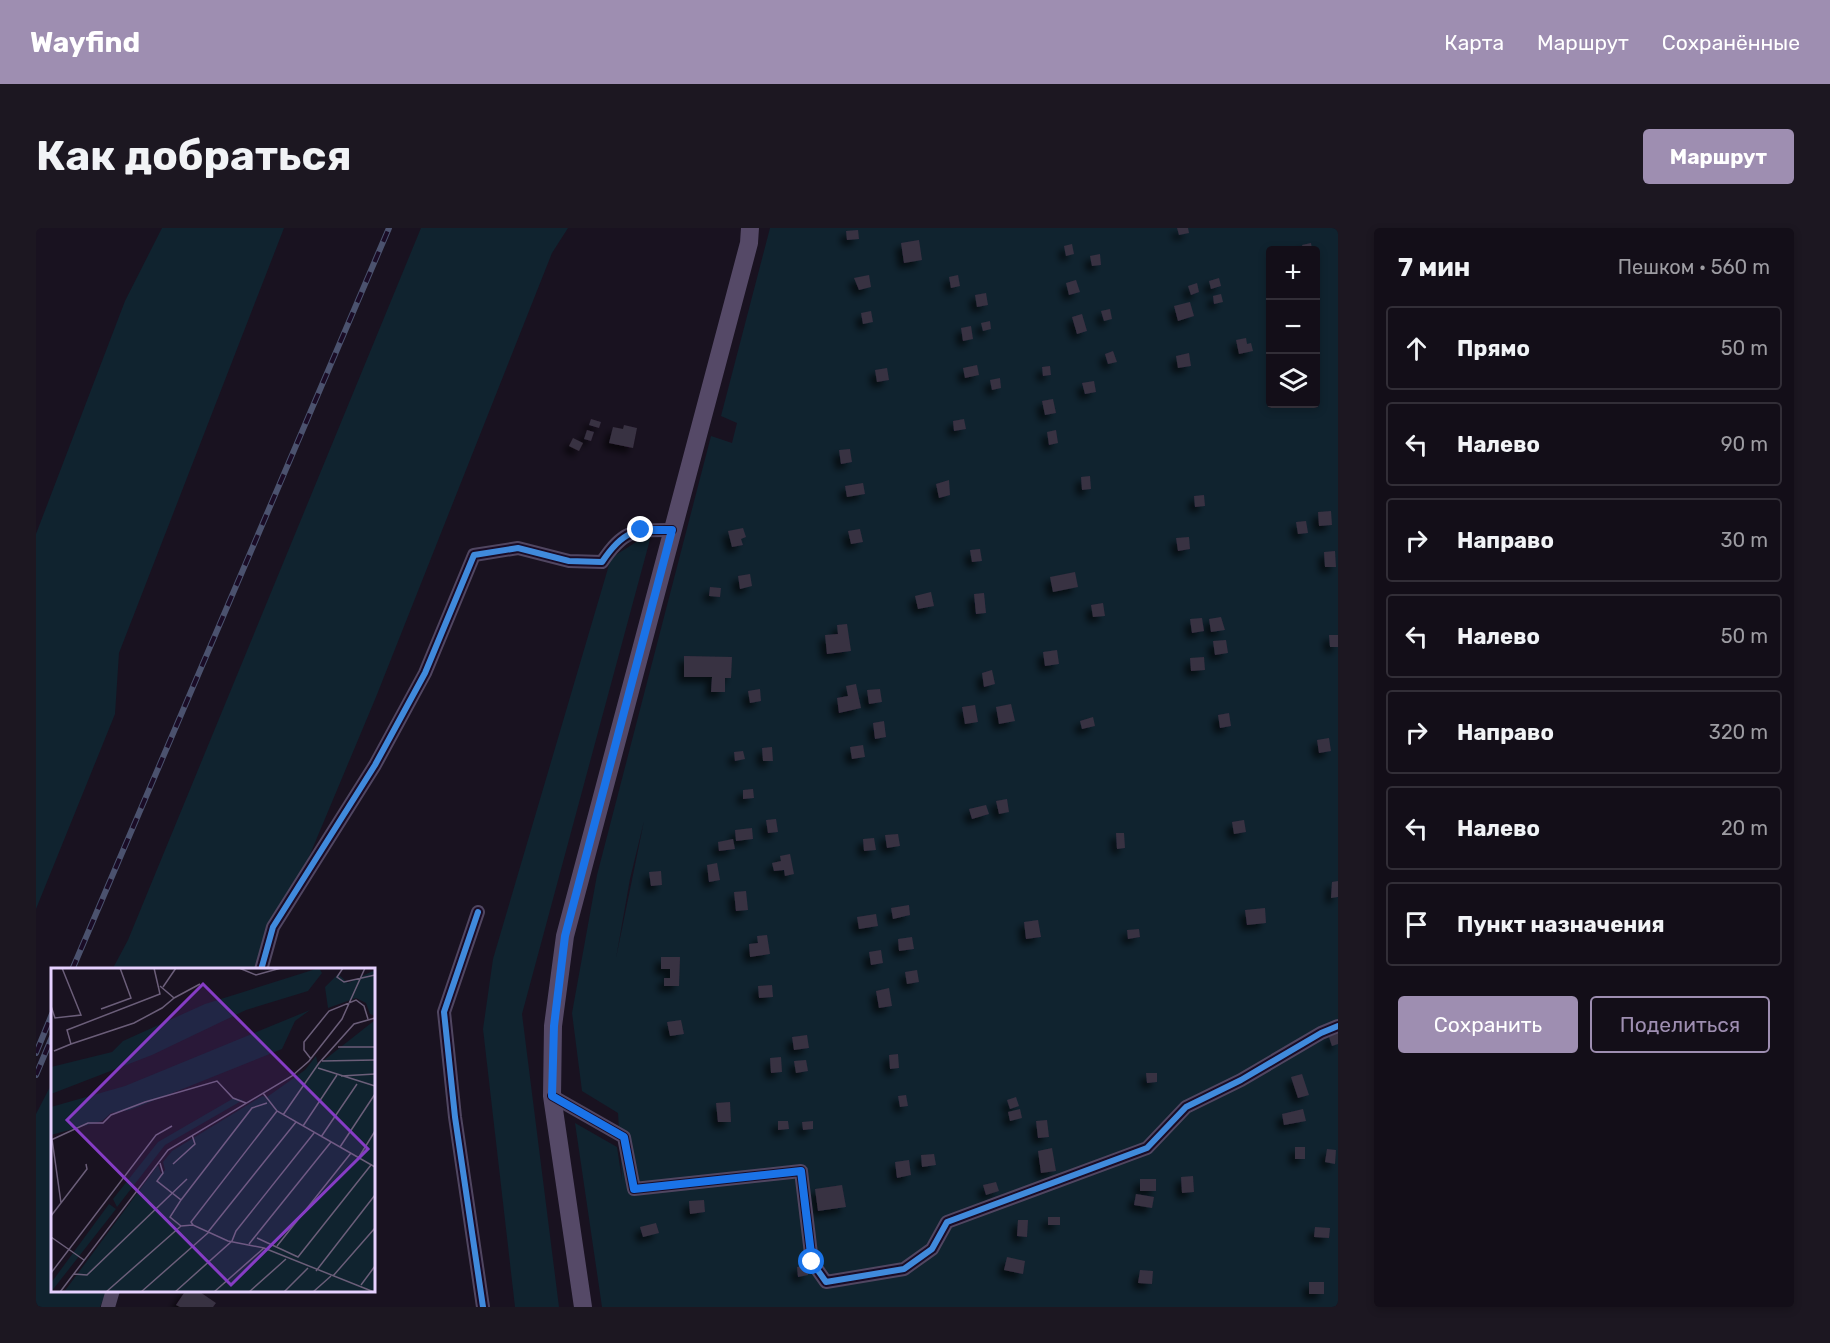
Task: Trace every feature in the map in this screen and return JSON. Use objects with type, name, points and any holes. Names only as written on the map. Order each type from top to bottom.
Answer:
[{"type":"main road","points":[[583,1307],[552,1096],[554,1026],[565,936],[750,228]]},
{"type":"street","points":[[261,968],[273,927],[375,765],[425,673],[474,555],[518,548],[569,561],[602,561],[616,540],[641,530],[672,530]]},
{"type":"street","points":[[478,912],[444,1012],[455,1117],[483,1307]]},
{"type":"street","points":[[552,1096],[624,1137],[634,1189],[801,1171],[812,1262],[826,1282],[904,1269],[932,1249],[947,1222],[1147,1148],[1186,1107],[1241,1080],[1321,1033],[1338,1026]]},
{"type":"street","points":[[108,1307],[112,1292]]},
{"type":"shaded area","points":[[162,228],[284,228],[119,653],[115,714],[36,909],[36,534],[125,301]]},
{"type":"shaded area","points":[[421,228],[568,228],[552,253],[376,697],[262,968],[113,968],[128,940]]},
{"type":"shaded area","points":[[770,228],[1338,228],[1338,1307],[602,1307],[575,1123],[617,1147],[622,1180],[618,1113],[582,1091],[572,1013],[597,875],[711,436],[732,443],[737,423],[721,416]],"holes":[[[644,821],[616,958],[630,879]]]},
{"type":"shaded area","points":[[652,532],[522,1014],[559,1307],[515,1307],[483,1029],[493,959],[611,558]]},
{"type":"shaded area","points":[[51,1085],[51,1292],[107,1292],[100,1307],[36,1307],[36,1114]]},
{"type":"building","points":[[1177,228],[1188,228],[1189,233],[1179,235]]},
{"type":"building","points":[[858,230],[859,239],[847,240],[846,231]]},
{"type":"building","points":[[919,240],[922,260],[904,263],[901,243]]},
{"type":"building","points":[[1072,244],[1074,254],[1066,256],[1064,246]]},
{"type":"building","points":[[1100,254],[1101,265],[1092,266],[1090,256]]},
{"type":"building","points":[[869,275],[871,287],[859,290],[854,278]]},
{"type":"building","points":[[958,275],[960,286],[951,288],[949,277]]},
{"type":"building","points":[[1219,278],[1221,286],[1211,289],[1209,281]]},
{"type":"building","points":[[1076,280],[1080,292],[1069,295],[1066,283]]},
{"type":"building","points":[[1197,283],[1199,292],[1191,295],[1188,286]]},
{"type":"building","points":[[986,293],[988,305],[977,307],[975,295]]},
{"type":"building","points":[[1221,294],[1223,302],[1214,304],[1213,296]]},
{"type":"building","points":[[1190,302],[1194,316],[1178,321],[1174,306]]},
{"type":"building","points":[[1110,309],[1112,319],[1104,321],[1101,311]]},
{"type":"building","points":[[871,311],[873,322],[863,324],[861,313]]},
{"type":"building","points":[[1082,314],[1087,331],[1077,334],[1072,317]]},
{"type":"building","points":[[990,321],[991,329],[983,331],[981,323]]},
{"type":"building","points":[[971,326],[973,339],[963,341],[961,328]]},
{"type":"building","points":[[1246,338],[1247,344],[1251,343],[1253,351],[1239,354],[1236,340]]},
{"type":"building","points":[[1113,351],[1117,362],[1108,364],[1105,354]]},
{"type":"building","points":[[1189,353],[1191,366],[1178,368],[1176,356]]},
{"type":"building","points":[[977,365],[979,375],[965,378],[963,368]]},
{"type":"building","points":[[1050,366],[1051,375],[1043,376],[1042,367]]},
{"type":"building","points":[[887,368],[889,380],[877,382],[875,370]]},
{"type":"building","points":[[1000,378],[1001,388],[992,390],[990,380]]},
{"type":"building","points":[[1094,381],[1096,392],[1085,394],[1082,383]]},
{"type":"building","points":[[1053,399],[1056,413],[1045,415],[1042,401]]},
{"type":"building","points":[[591,419],[601,422],[599,428],[589,425]]},
{"type":"building","points":[[964,419],[966,429],[954,431],[953,421]]},
{"type":"building","points":[[624,425],[637,428],[633,448],[609,443],[613,427],[623,429]]},
{"type":"building","points":[[587,430],[594,432],[591,441],[584,439]]},
{"type":"building","points":[[1056,430],[1058,443],[1049,445],[1047,432]]},
{"type":"building","points":[[573,438],[583,443],[579,451],[569,446]]},
{"type":"building","points":[[850,449],[852,462],[841,464],[839,450]]},
{"type":"building","points":[[1090,476],[1091,489],[1082,490],[1081,477]]},
{"type":"building","points":[[949,480],[950,495],[939,498],[936,484]]},
{"type":"building","points":[[863,483],[865,494],[847,497],[845,486]]},
{"type":"building","points":[[1204,495],[1205,506],[1195,507],[1194,496]]},
{"type":"building","points":[[1331,511],[1332,525],[1319,526],[1318,512]]},
{"type":"building","points":[[1306,521],[1308,533],[1298,534],[1296,522]]},
{"type":"building","points":[[743,528],[746,537],[741,539],[743,545],[732,547],[728,531]]},
{"type":"building","points":[[860,529],[863,542],[851,544],[848,531]]},
{"type":"building","points":[[1189,537],[1190,549],[1178,551],[1176,538]]},
{"type":"building","points":[[980,549],[982,561],[972,562],[970,550]]},
{"type":"building","points":[[1335,551],[1336,567],[1325,567],[1324,552]]},
{"type":"building","points":[[1075,572],[1078,587],[1053,592],[1050,577]]},
{"type":"building","points":[[750,574],[752,586],[740,589],[738,576]]},
{"type":"building","points":[[710,587],[721,588],[720,597],[709,596]]},
{"type":"building","points":[[931,592],[934,606],[918,609],[915,596]]},
{"type":"building","points":[[984,593],[986,613],[976,614],[974,594]]},
{"type":"building","points":[[1103,603],[1105,616],[1093,617],[1091,605]]},
{"type":"building","points":[[1221,617],[1225,630],[1211,632],[1209,619]]},
{"type":"building","points":[[1202,618],[1204,631],[1192,633],[1190,619]]},
{"type":"building","points":[[847,624],[851,651],[827,654],[825,635],[838,634],[837,625]]},
{"type":"building","points":[[1329,635],[1338,635],[1338,647],[1330,647]]},
{"type":"building","points":[[1226,640],[1228,653],[1215,655],[1213,641]]},
{"type":"building","points":[[1057,650],[1059,664],[1045,666],[1043,652]]},
{"type":"building","points":[[684,656],[732,657],[731,678],[725,678],[725,692],[711,692],[712,677],[684,677]]},
{"type":"building","points":[[1204,657],[1205,670],[1191,671],[1190,658]]},
{"type":"building","points":[[992,670],[995,684],[984,687],[982,673]]},
{"type":"building","points":[[856,684],[861,708],[839,713],[837,698],[848,696],[846,686]]},
{"type":"building","points":[[760,689],[761,701],[750,703],[748,691]]},
{"type":"building","points":[[880,689],[882,702],[869,704],[867,690]]},
{"type":"building","points":[[1011,704],[1015,721],[999,724],[996,707]]},
{"type":"building","points":[[975,705],[978,722],[965,724],[962,707]]},
{"type":"building","points":[[1229,713],[1231,726],[1220,728],[1218,715]]},
{"type":"building","points":[[1093,717],[1095,726],[1082,729],[1080,721]]},
{"type":"building","points":[[884,721],[886,737],[875,739],[873,723]]},
{"type":"building","points":[[1329,738],[1331,751],[1319,753],[1317,740]]},
{"type":"building","points":[[863,745],[865,757],[852,759],[850,747]]},
{"type":"building","points":[[772,747],[773,761],[763,761],[762,748]]},
{"type":"building","points":[[743,751],[745,759],[735,761],[734,752]]},
{"type":"building","points":[[753,789],[754,798],[743,799],[743,790]]},
{"type":"building","points":[[1007,799],[1009,812],[999,814],[996,801]]},
{"type":"building","points":[[986,805],[989,814],[972,819],[969,809]]},
{"type":"building","points":[[776,819],[778,832],[768,833],[766,820]]},
{"type":"building","points":[[1244,820],[1246,832],[1234,834],[1232,822]]},
{"type":"building","points":[[752,828],[753,839],[736,841],[735,830]]},
{"type":"building","points":[[1116,833],[1124,833],[1125,848],[1117,849]]},
{"type":"building","points":[[898,834],[900,846],[887,848],[885,835]]},
{"type":"building","points":[[874,838],[876,850],[864,851],[863,839]]},
{"type":"building","points":[[733,839],[735,849],[719,851],[718,842]]},
{"type":"building","points":[[790,854],[794,874],[785,876],[784,870],[774,871],[772,863],[781,861],[780,856]]},
{"type":"building","points":[[717,863],[720,880],[709,882],[707,865]]},
{"type":"building","points":[[661,871],[662,885],[651,886],[649,872]]},
{"type":"building","points":[[1338,881],[1338,897],[1331,898],[1332,882]]},
{"type":"building","points":[[746,891],[748,910],[736,911],[734,892]]},
{"type":"building","points":[[909,905],[910,915],[893,919],[891,908]]},
{"type":"building","points":[[1265,908],[1266,923],[1247,925],[1245,910]]},
{"type":"building","points":[[876,914],[878,926],[859,929],[857,917]]},
{"type":"building","points":[[1038,920],[1041,937],[1026,939],[1024,922]]},
{"type":"building","points":[[1139,929],[1140,937],[1128,939],[1127,930]]},
{"type":"building","points":[[767,935],[770,954],[750,957],[749,944],[758,943],[757,936]]},
{"type":"building","points":[[912,937],[914,949],[899,951],[898,939]]},
{"type":"building","points":[[881,950],[883,963],[871,965],[869,952]]},
{"type":"building","points":[[661,957],[680,957],[679,986],[664,986],[664,978],[670,978],[670,969],[661,969]]},
{"type":"building","points":[[917,970],[919,982],[907,984],[905,972]]},
{"type":"building","points":[[772,985],[773,997],[759,998],[758,986]]},
{"type":"building","points":[[889,988],[892,1006],[879,1008],[876,991]]},
{"type":"building","points":[[681,1020],[684,1034],[670,1036],[667,1022]]},
{"type":"building","points":[[1338,1033],[1338,1044],[1332,1046],[1329,1037]]},
{"type":"building","points":[[807,1035],[809,1048],[794,1050],[792,1037]]},
{"type":"building","points":[[898,1054],[899,1068],[890,1069],[889,1055]]},
{"type":"building","points":[[781,1057],[782,1072],[771,1073],[770,1058]]},
{"type":"building","points":[[806,1060],[808,1071],[796,1073],[794,1061]]},
{"type":"building","points":[[1146,1073],[1157,1073],[1157,1082],[1147,1083]]},
{"type":"building","points":[[1302,1074],[1309,1095],[1298,1098],[1291,1077]]},
{"type":"building","points":[[906,1095],[908,1106],[900,1107],[898,1096]]},
{"type":"building","points":[[1016,1097],[1019,1106],[1010,1109],[1007,1100]]},
{"type":"building","points":[[730,1102],[731,1122],[718,1122],[716,1103]]},
{"type":"building","points":[[1020,1109],[1022,1118],[1010,1121],[1008,1112]]},
{"type":"building","points":[[1303,1109],[1306,1121],[1284,1125],[1282,1114]]},
{"type":"building","points":[[1047,1120],[1049,1137],[1038,1138],[1036,1121]]},
{"type":"building","points":[[778,1121],[788,1121],[789,1129],[778,1130]]},
{"type":"building","points":[[813,1121],[813,1129],[803,1130],[802,1122]]},
{"type":"building","points":[[1295,1147],[1305,1147],[1305,1159],[1295,1159]]},
{"type":"building","points":[[1052,1148],[1056,1171],[1041,1173],[1038,1151]]},
{"type":"building","points":[[1327,1149],[1336,1150],[1335,1164],[1325,1162]]},
{"type":"building","points":[[934,1154],[936,1165],[922,1167],[921,1155]]},
{"type":"building","points":[[909,1160],[911,1175],[897,1178],[895,1162]]},
{"type":"building","points":[[1193,1176],[1194,1192],[1182,1193],[1181,1177]]},
{"type":"building","points":[[1140,1179],[1156,1179],[1156,1191],[1140,1191]]},
{"type":"building","points":[[996,1182],[999,1191],[986,1195],[983,1185]]},
{"type":"building","points":[[842,1185],[846,1207],[818,1211],[815,1189]]},
{"type":"building","points":[[1136,1194],[1154,1197],[1152,1208],[1134,1205]]},
{"type":"building","points":[[704,1200],[705,1212],[690,1214],[689,1201]]},
{"type":"building","points":[[1048,1217],[1060,1217],[1060,1225],[1048,1225]]},
{"type":"building","points":[[1018,1220],[1028,1220],[1027,1237],[1017,1236]]},
{"type":"building","points":[[656,1223],[659,1233],[643,1237],[640,1227]]},
{"type":"building","points":[[1315,1227],[1330,1228],[1329,1238],[1314,1237]]},
{"type":"building","points":[[1007,1257],[1025,1261],[1023,1274],[1004,1270]]},
{"type":"building","points":[[807,1265],[808,1275],[798,1277],[797,1267]]},
{"type":"building","points":[[1140,1270],[1153,1271],[1152,1284],[1138,1283]]},
{"type":"building","points":[[1309,1282],[1324,1282],[1324,1294],[1309,1294]]},
{"type":"building","points":[[185,1292],[200,1292],[216,1303],[213,1307],[176,1305]]},
{"type":"railway","points":[[73,968],[389,228]]},
{"type":"railway","points":[[36,1053],[51,1016]]},
{"type":"railway","points":[[36,1075],[51,1039]]},
{"type":"cycle path","points":[[262,968],[273,927],[375,765],[425,673],[474,555],[518,548],[569,561],[602,562],[624,537],[639,531],[672,530]]},
{"type":"cycle path","points":[[478,912],[444,1012],[455,1117],[483,1307]]},
{"type":"cycle path","points":[[552,1096],[624,1137],[634,1189],[801,1171],[812,1262],[826,1282],[904,1269],[932,1249],[947,1222],[1147,1148],[1186,1107],[1241,1080],[1321,1033],[1338,1026]]},
{"type":"route","points":[[641,530],[672,530],[565,936],[554,1026],[552,1096],[624,1137],[634,1189],[801,1171],[812,1262]]}]
